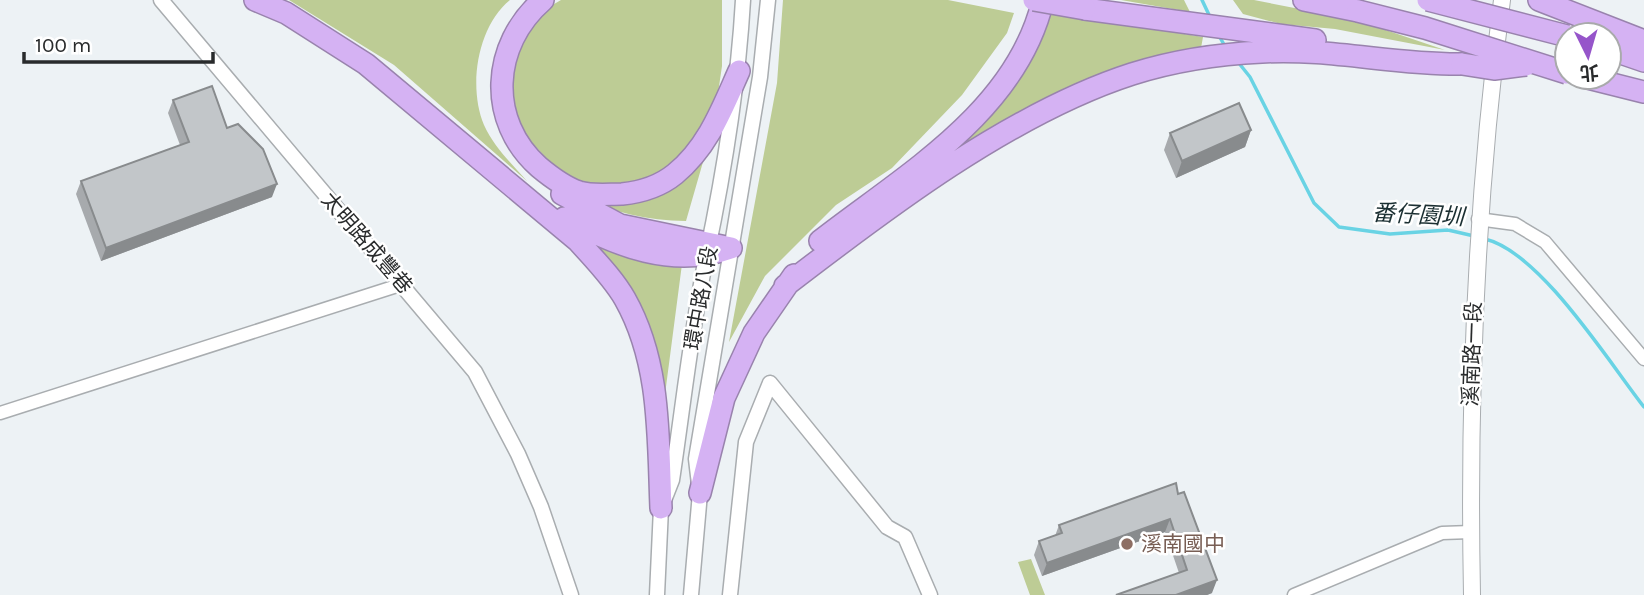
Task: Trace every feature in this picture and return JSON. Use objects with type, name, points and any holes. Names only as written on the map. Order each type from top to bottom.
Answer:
[{"type":"highway","points":[[255,0],[286,13],[366,64],[578,241],[624,298],[636,321],[653,379],[661,508]]},
{"type":"highway","points":[[543,0],[524,21],[507,49],[501,94],[505,117],[518,156],[539,179],[575,202],[620,225],[716,249]]},
{"type":"highway","points":[[1034,0],[1215,29],[1356,45],[1494,69],[1531,64]]},
{"type":"highway","points":[[701,493],[724,398],[754,333],[785,286],[819,242],[943,148],[979,112],[1008,75],[1029,39],[1043,0]]},
{"type":"highway","points":[[1304,0],[1425,28],[1553,70]]},
{"type":"highway","points":[[1429,0],[1553,32]]},
{"type":"highway","points":[[1539,0],[1644,41]]},
{"type":"highway","points":[[785,286],[894,203],[1018,127],[1132,74],[1232,55],[1340,52],[1426,65],[1462,64]]},
{"type":"highway","points":[[1623,54],[1644,61]]},
{"type":"highway","points":[[513,137],[531,160],[556,181],[580,193],[604,195],[649,189],[673,176],[707,139],[739,71]]},
{"type":"highway","points":[[1623,87],[1644,92]]},
{"type":"highway","points":[[523,195],[600,237],[654,254],[716,249]]},
{"type":"main road","name":"溪南路一段","points":[[1472,595],[1469,456],[1476,250],[1487,114],[1502,0]]},
{"type":"street","name":"太明路成豐巷","points":[[161,0],[475,372],[518,453],[541,507],[571,595]]},
{"type":"street","name":"環中路八段","points":[[691,595],[701,493],[696,459],[716,249],[739,71],[743,0]]},
{"type":"street","name":"環中路八段","points":[[657,595],[661,508],[671,480],[716,249],[760,77],[768,0]]},
{"type":"street","points":[[1478,223],[1515,224],[1545,242],[1644,359]]},
{"type":"street","points":[[0,413],[403,284]]},
{"type":"street","points":[[730,595],[746,442],[770,383],[887,527],[905,537],[930,595]]},
{"type":"street","points":[[1294,595],[1442,533],[1471,532]]},
{"type":"green space","points":[[289,0],[510,0],[499,12],[483,41],[476,76],[477,93],[479,110],[488,133],[527,181],[394,65]]},
{"type":"green space","points":[[561,0],[722,0],[722,66],[716,107],[675,163],[645,181],[593,190],[564,177],[519,129],[511,94],[513,61],[529,32],[549,7]]},
{"type":"green space","points":[[783,0],[948,0],[1014,13],[1007,33],[962,95],[892,168],[836,205],[765,276],[729,342],[777,83]]},
{"type":"green space","points":[[1121,0],[1184,0],[1190,12]]},
{"type":"green space","points":[[1233,0],[1254,0],[1356,20],[1445,50],[1335,29],[1281,24],[1243,14]]},
{"type":"green space","points":[[1050,12],[1203,37],[1201,48],[1034,106],[955,149],[1039,43]]},
{"type":"green space","points":[[705,155],[686,221],[630,215],[578,196],[606,202]]},
{"type":"green space","points":[[598,246],[623,255],[682,264],[664,402],[622,282]]},
{"type":"green space","points":[[1031,559],[1045,595],[1030,595],[1018,562]]},
{"type":"building","points":[[212,86],[227,128],[238,124],[263,149],[277,184],[106,248],[81,181],[189,142],[173,100]]},
{"type":"building","points":[[1239,103],[1251,130],[1182,161],[1170,133]]},
{"type":"building","points":[[1176,483],[1178,494],[1184,492],[1217,580],[1176,595],[1116,595],[1187,570],[1170,519],[1047,563],[1039,541],[1062,533],[1059,525]]},
{"type":"waterway","name":"番仔園圳","points":[[1202,0],[1210,17]]},
{"type":"waterway","name":"番仔園圳","points":[[1218,34],[1226,48]]},
{"type":"waterway","name":"番仔園圳","points":[[1238,62],[1250,77],[1314,203],[1339,227],[1390,234],[1448,230],[1474,236]]},
{"type":"waterway","name":"番仔園圳","points":[[1485,239],[1506,248],[1528,264],[1550,286],[1644,407]]},
{"type":"place","name":"溪南國中","points":[[1127,544]]}]
